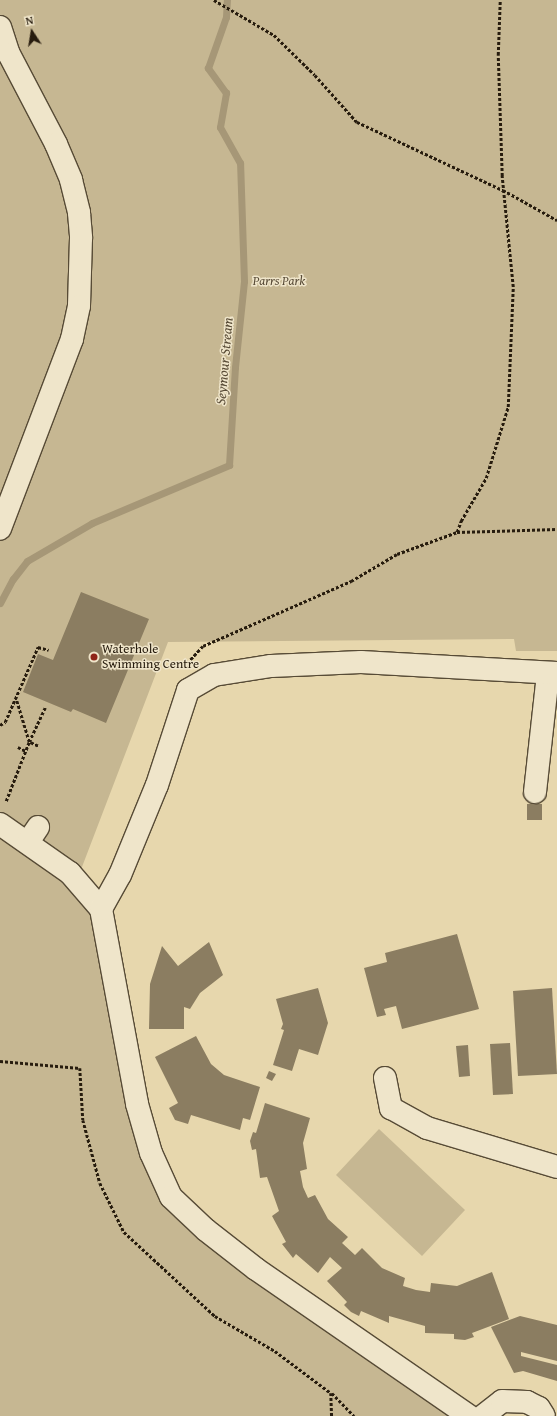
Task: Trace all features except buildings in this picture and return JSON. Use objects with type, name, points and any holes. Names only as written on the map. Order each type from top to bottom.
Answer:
[{"type":"lane","points":[[0,27],[9,54],[56,144],[71,180],[79,213],[81,238],[79,306],[72,339],[0,529]]},
{"type":"lane","points":[[101,909],[120,875],[157,785],[188,690],[214,675],[271,666],[360,662],[552,674],[535,792]]},
{"type":"lane","points":[[0,824],[33,834],[70,873],[101,909],[137,1104],[151,1153],[171,1197],[206,1230],[256,1269],[468,1416]]},
{"type":"lane","points":[[385,1078],[391,1108],[427,1128],[557,1167]]},
{"type":"lane","points":[[483,1416],[502,1401],[527,1402],[539,1408],[544,1416]]},
{"type":"path","points":[[214,0],[274,35],[315,75],[357,122],[503,190],[557,220]]},
{"type":"path","points":[[457,532],[460,521],[486,478],[508,407],[513,286],[503,190],[498,55],[500,0]]},
{"type":"path","points":[[234,633],[351,580],[397,554],[457,532],[557,529]]},
{"type":"path","points":[[0,725],[5,722],[38,647],[49,650]]},
{"type":"path","points":[[16,698],[29,742],[38,746]]},
{"type":"path","points":[[5,802],[29,742],[45,708]]},
{"type":"path","points":[[18,747],[26,751]]},
{"type":"path","points":[[0,1061],[80,1068],[83,1120],[100,1183],[124,1232],[215,1316],[275,1351],[331,1393],[354,1416]]},
{"type":"path","points":[[331,1393],[332,1416]]},
{"type":"green space","name":"Parrs Park","points":[[0,0],[557,0],[557,651],[516,651],[514,639],[168,642],[77,880],[115,976],[171,1197],[469,1416],[0,1416]]},
{"type":"green space","points":[[379,1129],[465,1210],[422,1256],[336,1175]]},
{"type":"waterway","name":"Seymour Stream","points":[[0,603],[13,579],[27,561],[92,523],[229,465],[235,367],[244,281],[240,163],[220,127],[226,93],[208,68],[226,17],[227,0]]},
{"type":"place","name":"Waterhole Swimming Centre","points":[[94,657]]}]
